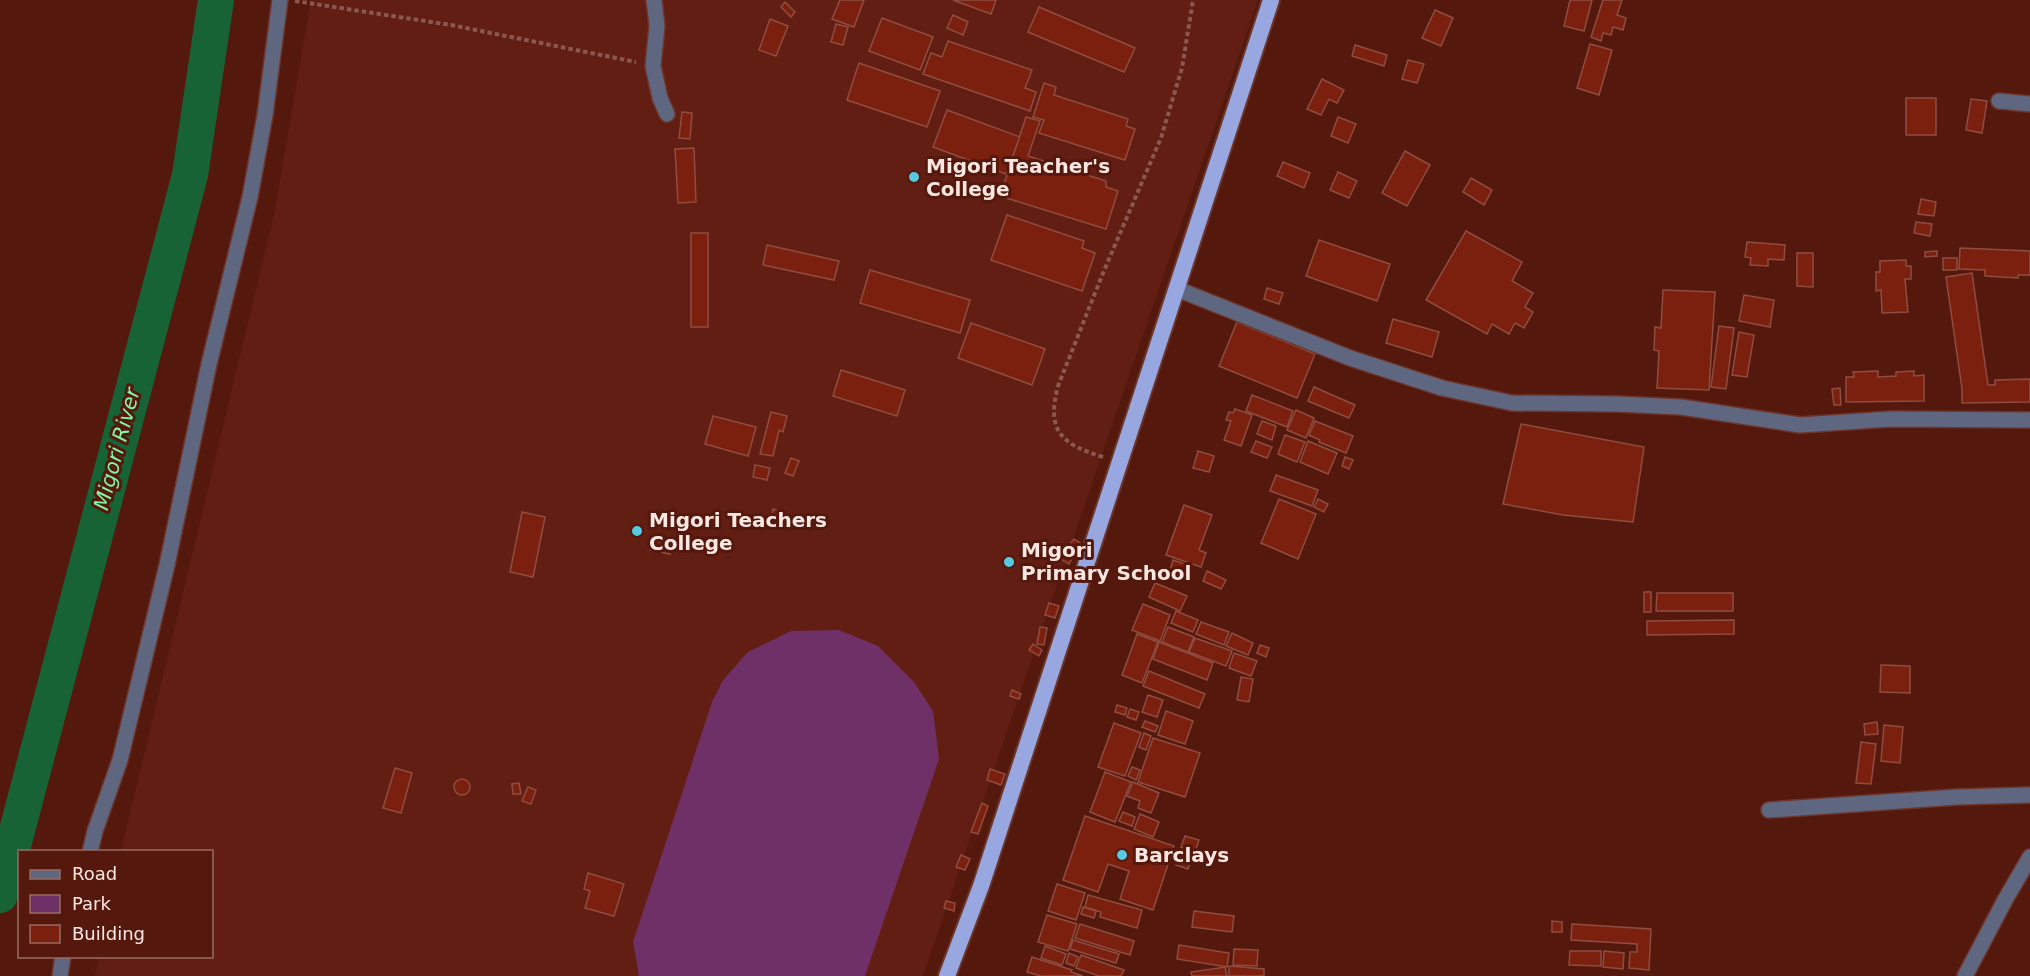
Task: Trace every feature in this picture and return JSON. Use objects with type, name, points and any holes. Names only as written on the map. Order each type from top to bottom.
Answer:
[{"type":"highway","points":[[947,976],[981,886],[1271,0]]},
{"type":"street","points":[[90,850],[120,760],[167,565],[209,364],[250,197],[265,115],[280,0]]},
{"type":"street","points":[[654,0],[657,26],[653,66],[660,98],[667,114]]},
{"type":"street","points":[[1999,101],[2030,105]]},
{"type":"street","points":[[1177,289],[1350,358],[1442,388],[1512,403],[1681,407],[1800,425],[1891,419],[2030,420]]},
{"type":"street","points":[[1768,810],[1957,797],[2030,795]]},
{"type":"street","points":[[1965,976],[2030,857]]},
{"type":"street","points":[[60,976],[63,958]]},
{"type":"path","points":[[286,0],[451,25],[653,66]]},
{"type":"path","points":[[1121,462],[1081,450],[1069,443],[1060,435],[1054,422],[1053,404],[1058,386],[1161,138],[1182,68],[1193,0]]},
{"type":"shaded area","name":"Migori Teachers College","points":[[311,0],[1258,0],[923,976],[95,976],[99,958],[213,958],[213,850],[121,850],[275,210]]},
{"type":"green space","points":[[839,630],[878,646],[914,682],[933,711],[939,759],[865,976],[639,976],[633,942],[712,702],[723,680],[748,652],[791,631]]},
{"type":"building","points":[[840,0],[864,0],[854,27],[832,19]]},
{"type":"building","points":[[953,0],[996,0],[991,14]]},
{"type":"building","points":[[1570,0],[1592,0],[1584,31],[1564,26]]},
{"type":"building","points":[[1603,0],[1622,0],[1617,15],[1626,18],[1623,30],[1613,27],[1611,35],[1603,33],[1601,41],[1591,37]]},
{"type":"building","points":[[785,2],[795,12],[791,17],[781,7]]},
{"type":"building","points":[[1039,7],[1135,48],[1124,72],[1028,32]]},
{"type":"building","points":[[1435,10],[1453,18],[1441,46],[1422,38]]},
{"type":"building","points":[[953,15],[968,22],[963,35],[947,28]]},
{"type":"building","points":[[882,18],[933,37],[920,70],[869,51]]},
{"type":"building","points":[[770,19],[788,26],[776,56],[759,50]]},
{"type":"building","points":[[836,24],[848,27],[843,45],[831,42]]},
{"type":"building","points":[[948,41],[1032,70],[1025,88],[1036,92],[1030,111],[923,74],[931,53],[942,57]]},
{"type":"building","points":[[1590,44],[1612,50],[1599,95],[1577,88]]},
{"type":"building","points":[[1355,45],[1387,55],[1384,66],[1352,56]]},
{"type":"building","points":[[1408,60],[1424,64],[1417,83],[1402,79]]},
{"type":"building","points":[[859,63],[940,91],[927,127],[847,100]]},
{"type":"building","points":[[1322,79],[1344,90],[1337,103],[1329,99],[1321,115],[1307,109]]},
{"type":"building","points":[[1044,83],[1056,87],[1054,95],[1128,119],[1126,126],[1135,129],[1125,160],[1039,133],[1044,120],[1033,117]]},
{"type":"building","points":[[1906,98],[1936,98],[1936,135],[1906,135]]},
{"type":"building","points":[[1971,99],[1987,101],[1982,133],[1966,130]]},
{"type":"building","points":[[947,110],[1020,137],[1006,174],[933,147]]},
{"type":"building","points":[[682,112],[692,113],[690,139],[679,138]]},
{"type":"building","points":[[1026,117],[1040,121],[1028,156],[1106,181],[1106,187],[1118,191],[1106,229],[1000,196]]},
{"type":"building","points":[[1338,117],[1356,124],[1348,143],[1331,136]]},
{"type":"building","points":[[694,148],[696,202],[678,203],[675,149]]},
{"type":"building","points":[[1405,151],[1430,165],[1407,206],[1382,193]]},
{"type":"building","points":[[1283,162],[1310,173],[1304,188],[1277,176]]},
{"type":"building","points":[[1338,172],[1357,181],[1349,198],[1330,190]]},
{"type":"building","points":[[1471,178],[1492,190],[1484,205],[1463,192]]},
{"type":"building","points":[[1921,199],[1936,202],[1934,216],[1918,214]]},
{"type":"building","points":[[1007,215],[1084,241],[1082,248],[1095,253],[1082,291],[991,260]]},
{"type":"building","points":[[1916,222],[1932,224],[1930,236],[1914,233]]},
{"type":"building","points":[[1466,231],[1522,262],[1512,281],[1533,293],[1525,307],[1533,312],[1524,328],[1515,323],[1509,334],[1492,324],[1487,334],[1426,300]]},
{"type":"building","points":[[691,233],[708,233],[708,327],[691,327]]},
{"type":"building","points":[[1319,240],[1390,264],[1377,301],[1306,276]]},
{"type":"building","points":[[1747,242],[1785,245],[1784,260],[1768,259],[1768,266],[1750,265],[1751,258],[1745,257]]},
{"type":"building","points":[[767,245],[839,261],[834,280],[763,265]]},
{"type":"building","points":[[1960,248],[2030,251],[2030,275],[2018,275],[2018,278],[1985,276],[1985,270],[1959,269]]},
{"type":"building","points":[[1937,251],[1937,256],[1925,257],[1925,252]]},
{"type":"building","points":[[1797,253],[1813,253],[1813,287],[1797,286]]},
{"type":"building","points":[[1943,258],[1957,258],[1957,270],[1943,270]]},
{"type":"building","points":[[1906,260],[1906,266],[1911,266],[1911,279],[1905,279],[1908,312],[1882,313],[1881,290],[1876,291],[1876,272],[1880,272],[1880,261]]},
{"type":"building","points":[[870,270],[970,300],[960,333],[860,303]]},
{"type":"building","points":[[1972,273],[1988,385],[1995,385],[1995,380],[2030,379],[2030,402],[1962,403],[1946,277]]},
{"type":"building","points":[[1267,288],[1283,293],[1279,304],[1264,299]]},
{"type":"building","points":[[1663,290],[1715,292],[1709,390],[1657,388],[1659,351],[1654,350],[1655,327],[1661,328]]},
{"type":"building","points":[[1744,295],[1774,300],[1770,327],[1739,321]]},
{"type":"building","points":[[1393,319],[1439,332],[1432,357],[1386,343]]},
{"type":"building","points":[[1237,322],[1315,354],[1297,398],[1219,366]]},
{"type":"building","points":[[971,323],[1045,349],[1032,385],[958,358]]},
{"type":"building","points":[[1719,326],[1734,328],[1726,389],[1711,387]]},
{"type":"building","points":[[1739,332],[1754,335],[1747,377],[1732,375]]},
{"type":"building","points":[[841,370],[905,390],[897,416],[833,396]]},
{"type":"building","points":[[1878,371],[1878,377],[1896,376],[1896,372],[1914,371],[1914,376],[1924,375],[1924,401],[1846,402],[1846,377],[1854,377],[1853,372]]},
{"type":"building","points":[[1314,387],[1355,405],[1349,418],[1308,401]]},
{"type":"building","points":[[1840,388],[1841,405],[1834,405],[1832,389]]},
{"type":"building","points":[[1252,395],[1293,411],[1287,427],[1246,411]]},
{"type":"building","points":[[1235,409],[1252,415],[1241,446],[1224,440],[1231,421],[1226,420],[1229,412],[1233,413]]},
{"type":"building","points":[[1296,410],[1314,418],[1306,438],[1287,430]]},
{"type":"building","points":[[771,412],[787,416],[783,432],[779,430],[773,456],[760,454]]},
{"type":"building","points":[[713,416],[756,427],[748,456],[705,444]]},
{"type":"building","points":[[1262,421],[1276,426],[1272,440],[1257,434]]},
{"type":"building","points":[[1315,421],[1353,436],[1346,453],[1319,442],[1320,440],[1309,435]]},
{"type":"building","points":[[1521,424],[1644,447],[1633,522],[1563,515],[1503,504]]},
{"type":"building","points":[[1285,435],[1305,442],[1297,462],[1278,454]]},
{"type":"building","points":[[1256,441],[1272,447],[1267,458],[1251,452]]},
{"type":"building","points":[[1308,441],[1337,453],[1328,474],[1300,462]]},
{"type":"building","points":[[1198,451],[1214,456],[1209,472],[1193,468]]},
{"type":"building","points":[[1345,457],[1353,460],[1349,469],[1342,466]]},
{"type":"building","points":[[791,458],[799,461],[793,476],[785,473]]},
{"type":"building","points":[[755,465],[770,468],[767,480],[753,477]]},
{"type":"building","points":[[1276,475],[1318,490],[1312,506],[1270,491]]},
{"type":"building","points":[[1279,499],[1316,514],[1298,559],[1261,543]]},
{"type":"building","points":[[1318,499],[1328,504],[1324,512],[1314,507]]},
{"type":"building","points":[[1184,505],[1212,515],[1199,550],[1206,553],[1201,567],[1166,555]]},
{"type":"building","points":[[773,509],[780,511],[778,520],[771,519]]},
{"type":"building","points":[[522,512],[545,517],[533,577],[510,572]]},
{"type":"building","points":[[1074,539],[1080,543],[1075,549],[1069,545]]},
{"type":"building","points":[[652,540],[672,544],[670,554],[650,550]]},
{"type":"building","points":[[1064,549],[1074,555],[1069,564],[1059,558]]},
{"type":"building","points":[[1173,560],[1188,565],[1184,575],[1170,570]]},
{"type":"building","points":[[1207,571],[1226,580],[1221,589],[1203,581]]},
{"type":"building","points":[[1155,583],[1187,596],[1180,611],[1149,597]]},
{"type":"building","points":[[1644,592],[1651,592],[1651,612],[1644,612]]},
{"type":"building","points":[[1657,593],[1733,593],[1733,611],[1656,611]]},
{"type":"building","points":[[1049,603],[1059,606],[1055,618],[1045,615]]},
{"type":"building","points":[[1143,604],[1170,615],[1160,641],[1132,630]]},
{"type":"building","points":[[1176,611],[1198,620],[1193,632],[1171,623]]},
{"type":"building","points":[[1734,620],[1734,634],[1647,635],[1647,621]]},
{"type":"building","points":[[1201,622],[1229,632],[1224,645],[1196,634]]},
{"type":"building","points":[[1040,627],[1047,628],[1044,645],[1037,644]]},
{"type":"building","points":[[1168,627],[1194,637],[1188,652],[1162,642]]},
{"type":"building","points":[[1232,633],[1253,643],[1248,655],[1226,646]]},
{"type":"building","points":[[1137,634],[1158,642],[1142,683],[1122,675]]},
{"type":"building","points":[[1195,638],[1232,651],[1226,666],[1189,652]]},
{"type":"building","points":[[1159,642],[1213,663],[1207,680],[1153,659]]},
{"type":"building","points":[[1033,644],[1042,650],[1039,656],[1029,650]]},
{"type":"building","points":[[1260,645],[1269,648],[1266,657],[1257,653]]},
{"type":"building","points":[[1234,653],[1257,661],[1251,676],[1229,668]]},
{"type":"building","points":[[1881,665],[1910,666],[1910,693],[1880,692]]},
{"type":"building","points":[[1149,671],[1205,694],[1199,708],[1143,686]]},
{"type":"building","points":[[1241,677],[1253,679],[1249,702],[1237,700]]},
{"type":"building","points":[[1012,690],[1021,694],[1019,699],[1010,696]]},
{"type":"building","points":[[1148,695],[1163,700],[1157,717],[1142,712]]},
{"type":"building","points":[[1117,705],[1127,708],[1125,715],[1115,712]]},
{"type":"building","points":[[1130,709],[1139,712],[1136,720],[1127,717]]},
{"type":"building","points":[[1166,711],[1193,721],[1185,744],[1158,735]]},
{"type":"building","points":[[1145,721],[1158,726],[1155,732],[1142,727]]},
{"type":"building","points":[[1877,722],[1878,734],[1865,735],[1864,724]]},
{"type":"building","points":[[1114,723],[1141,733],[1125,776],[1098,767]]},
{"type":"building","points":[[1884,725],[1903,727],[1900,763],[1881,761]]},
{"type":"building","points":[[1144,733],[1151,736],[1146,750],[1139,747]]},
{"type":"building","points":[[1153,738],[1200,753],[1185,797],[1138,782]]},
{"type":"building","points":[[1861,742],[1876,744],[1871,784],[1856,783]]},
{"type":"building","points":[[1132,767],[1140,770],[1136,780],[1128,776]]},
{"type":"building","points":[[395,768],[412,773],[401,813],[383,808]]},
{"type":"building","points":[[990,769],[1005,774],[1001,785],[987,780]]},
{"type":"building","points":[[1105,772],[1131,782],[1115,822],[1090,812]]},
{"type":"building","points":[[462,779],[468,781],[470,787],[468,793],[462,795],[456,793],[454,787],[456,781]]},
{"type":"building","points":[[1133,782],[1159,793],[1151,813],[1138,808],[1140,801],[1127,796]]},
{"type":"building","points":[[519,783],[521,794],[513,794],[512,784]]},
{"type":"building","points":[[528,787],[536,790],[531,804],[522,801]]},
{"type":"building","points":[[982,803],[988,806],[978,834],[971,832]]},
{"type":"building","points":[[1123,812],[1135,817],[1132,826],[1119,821]]},
{"type":"building","points":[[1140,814],[1159,822],[1153,837],[1134,829]]},
{"type":"building","name":"Barclays","points":[[1085,816],[1174,846],[1153,910],[1120,899],[1129,871],[1108,864],[1098,892],[1063,880]]},
{"type":"building","points":[[1185,836],[1199,840],[1195,852],[1181,847]]},
{"type":"building","points":[[1181,850],[1193,854],[1188,869],[1176,865]]},
{"type":"building","points":[[961,855],[970,859],[965,870],[956,867]]},
{"type":"building","points":[[588,873],[624,884],[614,916],[585,908],[590,891],[584,889]]},
{"type":"building","points":[[1057,884],[1085,893],[1076,920],[1048,911]]},
{"type":"building","points":[[1088,895],[1142,910],[1137,928],[1100,917],[1101,912],[1085,907]]},
{"type":"building","points":[[946,901],[955,903],[954,911],[944,908]]},
{"type":"building","points":[[1083,907],[1096,911],[1094,918],[1081,914]]},
{"type":"building","points":[[1194,911],[1234,916],[1232,932],[1192,927]]},
{"type":"building","points":[[1047,915],[1077,924],[1068,951],[1038,942]]},
{"type":"building","points":[[1552,921],[1562,922],[1562,932],[1552,932]]},
{"type":"building","points":[[1080,924],[1134,941],[1130,955],[1075,938]]},
{"type":"building","points":[[1572,924],[1651,929],[1649,970],[1629,968],[1630,952],[1637,952],[1637,944],[1571,940]]},
{"type":"building","points":[[1073,940],[1119,954],[1116,963],[1070,949]]},
{"type":"building","points":[[1179,945],[1229,953],[1227,967],[1177,959]]},
{"type":"building","points":[[1045,946],[1066,954],[1062,965],[1041,958]]},
{"type":"building","points":[[1234,949],[1258,950],[1257,966],[1233,965]]},
{"type":"building","points":[[1570,951],[1601,951],[1601,966],[1569,965]]},
{"type":"building","points":[[1604,951],[1624,953],[1623,969],[1603,967]]},
{"type":"building","points":[[1069,953],[1078,957],[1074,966],[1066,963]]},
{"type":"building","points":[[1081,955],[1124,970],[1121,976],[1099,976],[1076,968]]},
{"type":"building","points":[[1032,957],[1083,976],[1041,976],[1027,972]]},
{"type":"building","points":[[1229,966],[1264,969],[1264,976],[1229,976]]},
{"type":"building","points":[[1225,967],[1227,976],[1192,976],[1191,972]]},
{"type":"waterway","name":"Migori River","points":[[0,895],[190,175],[216,0]]},
{"type":"place","name":"Migori Teacher's College","points":[[914,177]]},
{"type":"place","name":"Migori Teachers College","points":[[637,531]]},
{"type":"place","name":"Migori Primary School","points":[[1009,562]]},
{"type":"place","name":"Barclays","points":[[1122,855]]}]
